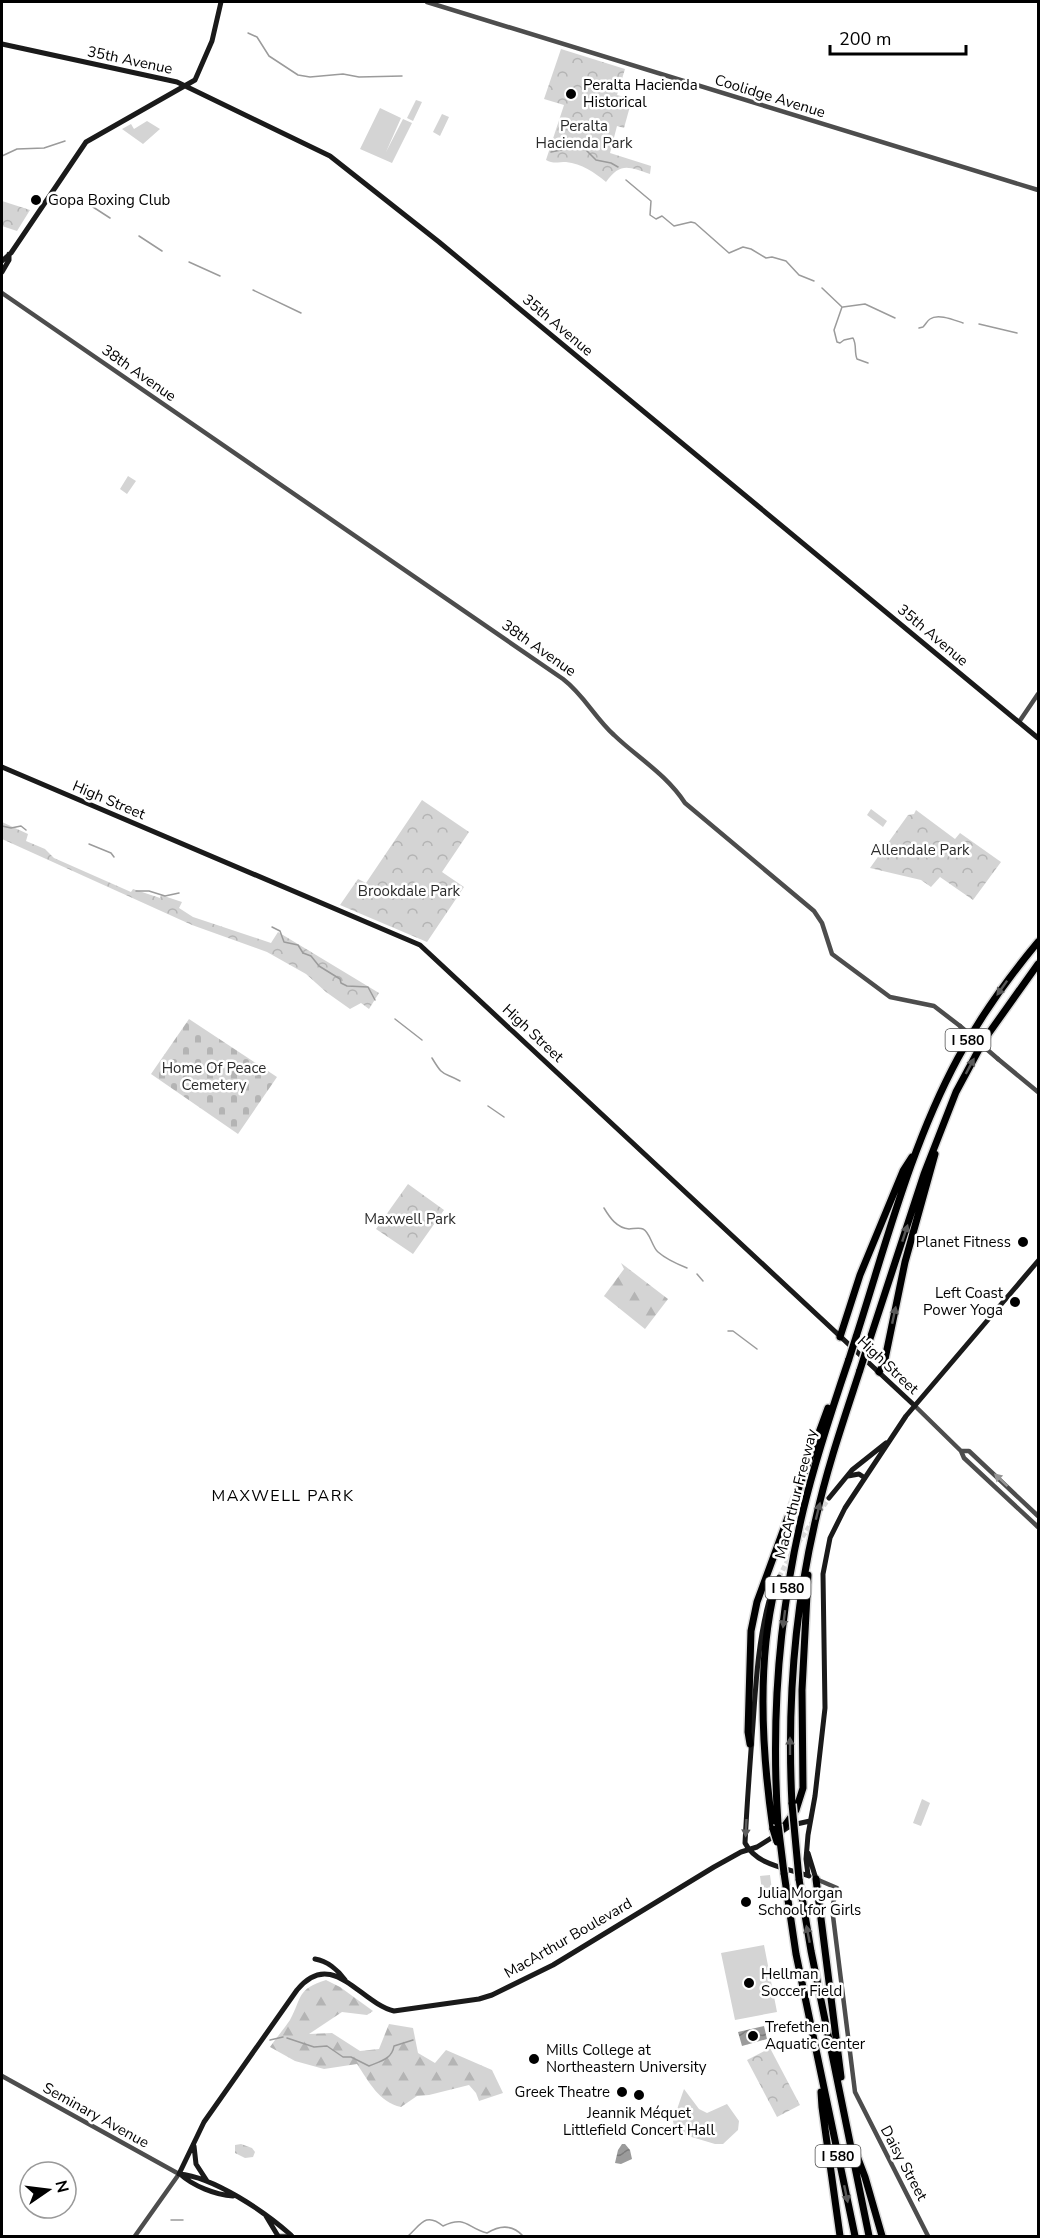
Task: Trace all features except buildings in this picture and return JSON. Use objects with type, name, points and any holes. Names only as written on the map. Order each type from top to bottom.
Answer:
[{"type":"highway","name":"MacArthur Freeway","points":[[855,2236],[795,1945],[782,1853],[776,1829],[776,1711],[786,1600],[808,1491],[916,1150],[944,1086],[973,1032],[1009,979],[1038,942]]},
{"type":"highway","name":"MacArthur Freeway","points":[[869,2236],[809,1943],[799,1879],[792,1804],[790,1736],[801,1596],[810,1543],[829,1466],[924,1174],[956,1092],[984,1040],[1038,964]]},
{"type":"highway","points":[[879,1372],[884,1364],[905,1262],[945,1119]]},
{"type":"highway","points":[[840,1336],[860,1275],[903,1171],[916,1150]]},
{"type":"highway","points":[[750,1744],[748,1732],[750,1647],[757,1602],[814,1443],[849,1359]]},
{"type":"highway","points":[[776,1829],[796,1810],[803,1788],[803,1667],[810,1543]]},
{"type":"highway","points":[[775,1588],[768,1630],[764,1694],[766,1758],[776,1829]]},
{"type":"highway","points":[[816,1879],[845,2115]]},
{"type":"highway","points":[[821,2075],[822,2107],[840,2236]]},
{"type":"highway","points":[[849,2139],[865,2177],[882,2236]]},
{"type":"main road","points":[[2,261],[86,142],[186,86],[198,76],[221,2]]},
{"type":"main road","name":"35th Avenue","points":[[2,44],[156,77],[186,86],[334,159],[442,244],[1038,738]]},
{"type":"main road","points":[[2,272],[9,260],[9,254]]},
{"type":"main road","name":"High Street","points":[[2,767],[420,945],[915,1406]]},
{"type":"main road","points":[[808,1875],[810,1821],[825,1708],[823,1607],[825,1560],[830,1538],[836,1522],[887,1443],[915,1406],[1038,1261]]},
{"type":"main road","points":[[829,1498],[847,1476],[875,1450],[887,1443]]},
{"type":"main road","points":[[847,1476],[859,1474],[865,1478]]},
{"type":"main road","points":[[779,1577],[765,1616],[759,1645],[750,1744],[745,1843],[750,1850],[769,1863],[816,1879]]},
{"type":"main road","name":"MacArthur Boulevard","points":[[179,2174],[208,2116],[302,1983],[312,1976],[326,1974],[346,1981],[380,2005],[394,2011],[486,1997],[550,1966],[703,1874],[750,1850],[776,1829],[810,1821]]},
{"type":"main road","points":[[808,1853],[816,1879]]},
{"type":"main road","points":[[315,1959],[323,1961],[338,1971],[346,1981]]},
{"type":"main road","points":[[194,2141],[196,2164],[208,2182]]},
{"type":"main road","points":[[179,2174],[208,2182],[255,2206],[291,2236]]},
{"type":"main road","points":[[179,2174],[210,2191],[224,2196],[233,2196]]},
{"type":"main road","points":[[265,2215],[278,2236]]},
{"type":"main road","points":[[275,2223],[278,2236]]},
{"type":"street","name":"Coolidge Avenue","points":[[427,2],[1038,190]]},
{"type":"street","name":"38th Avenue","points":[[2,293],[563,679],[572,686],[613,735],[669,781],[685,803],[814,911],[822,923],[832,954],[890,996],[934,1006],[1038,1092]]},
{"type":"street","points":[[1019,722],[1038,694]]},
{"type":"street","name":"High Street","points":[[915,1406],[961,1451],[964,1458],[1038,1527]]},
{"type":"street","name":"High Street","points":[[961,1451],[969,1451],[1038,1516]]},
{"type":"street","name":"Daisy Street","points":[[816,1879],[837,1888],[832,1908],[855,2092],[928,2236]]},
{"type":"street","name":"Seminary Avenue","points":[[2,2076],[179,2174]]},
{"type":"street","points":[[135,2236],[179,2174]]},
{"type":"street","points":[[278,2236],[291,2236]]},
{"type":"green space","name":"Peralta Hacienda Park","points":[[561,49],[625,69],[617,95],[632,99],[624,128],[617,126],[610,153],[651,166],[650,174],[625,168],[616,171],[606,182],[583,167],[546,160],[564,105],[544,99]]},
{"type":"green space","points":[[416,100],[422,102],[413,121],[407,118]]},
{"type":"green space","points":[[380,108],[401,118],[386,152],[403,119],[412,123],[392,163],[360,149]]},
{"type":"green space","points":[[442,114],[449,117],[440,136],[433,132]]},
{"type":"green space","points":[[147,121],[160,129],[143,144],[122,129],[131,124],[134,129]]},
{"type":"green space","points":[[2,201],[30,210],[17,231],[2,226]]},
{"type":"green space","points":[[128,476],[136,481],[127,494],[120,489]]},
{"type":"green space","name":"Brookdale Park","points":[[422,800],[469,832],[442,872],[464,887],[427,942],[340,905],[358,879],[366,883]]},
{"type":"green space","points":[[871,809],[887,821],[883,827],[867,815]]},
{"type":"green space","name":"Allendale Park","points":[[916,810],[955,839],[960,833],[1001,862],[973,900],[940,877],[931,887],[921,880],[870,868],[908,815],[914,814]]},
{"type":"green space","points":[[2,822],[28,834],[26,841],[45,849],[54,858],[131,892],[133,889],[182,902],[179,908],[193,917],[271,943],[278,932],[379,993],[369,1009],[361,1003],[350,1009],[306,974],[267,952],[192,925],[2,839]]},
{"type":"green space","name":"Home Of Peace Cemetery","points":[[189,1019],[277,1077],[238,1134],[151,1074]]},
{"type":"green space","name":"Maxwell Park","points":[[408,1184],[444,1210],[413,1254],[376,1229]]},
{"type":"green space","points":[[621,1263],[668,1299],[645,1329],[604,1296],[624,1269]]},
{"type":"green space","points":[[922,1799],[930,1803],[921,1826],[913,1823]]},
{"type":"green space","points":[[770,1875],[772,1890],[762,1891],[760,1876]]},
{"type":"green space","name":"Hellman Soccer Field","points":[[764,1945],[777,2012],[735,2020],[721,1953]]},
{"type":"green space","points":[[326,1980],[340,1987],[373,2011],[367,2015],[342,2012],[309,2034],[332,2033],[360,2051],[379,2049],[389,2024],[413,2028],[418,2053],[435,2063],[446,2050],[492,2070],[503,2093],[479,2101],[469,2085],[417,2096],[401,2107],[381,2096],[357,2064],[324,2069],[295,2061],[270,2047],[290,2020],[305,1991]]},
{"type":"green space","points":[[770,2048],[800,2105],[777,2117],[747,2060]]},
{"type":"green space","points":[[684,2089],[699,2109],[707,2113],[727,2104],[739,2121],[738,2130],[723,2144],[715,2144],[675,2132],[673,2121]]},
{"type":"green space","points":[[241,2144],[252,2148],[255,2152],[253,2157],[245,2158],[235,2153],[235,2145]]},
{"type":"water","name":"Trefethen Aquatic Center","points":[[764,2026],[767,2039],[742,2046],[738,2032]]},
{"type":"water","points":[[622,2144],[630,2150],[632,2159],[621,2164],[615,2163],[618,2150]]},
{"type":"waterway","points":[[248,33],[257,37],[269,56],[298,75],[310,77],[343,74],[359,77],[402,76]]},
{"type":"waterway","points":[[2,156],[17,149],[44,148],[65,141]]},
{"type":"waterway","points":[[551,152],[576,147],[586,150],[596,160],[618,167]]},
{"type":"waterway","points":[[626,180],[651,201],[650,215],[656,219],[662,216],[674,226],[695,223],[729,253],[743,247],[751,249],[766,258],[772,257],[786,261],[799,275],[814,281]]},
{"type":"waterway","points":[[93,207],[110,218]]},
{"type":"waterway","points":[[139,236],[162,251]]},
{"type":"waterway","points":[[189,262],[220,276]]},
{"type":"waterway","points":[[822,288],[842,307]]},
{"type":"waterway","points":[[253,290],[301,313]]},
{"type":"waterway","points":[[843,307],[865,304],[895,318]]},
{"type":"waterway","points":[[842,307],[834,330],[837,342],[853,338],[857,359],[868,363]]},
{"type":"waterway","points":[[919,328],[933,317],[963,323]]},
{"type":"waterway","points":[[979,324],[1017,333]]},
{"type":"waterway","points":[[2,826],[11,828],[21,826],[26,830]]},
{"type":"waterway","points":[[89,844],[111,853],[114,857]]},
{"type":"waterway","points":[[136,891],[149,891],[165,896],[179,893]]},
{"type":"waterway","points":[[272,927],[280,931],[284,942],[298,945],[303,953],[311,956],[319,966],[340,979],[341,983],[347,986],[368,987],[375,1000]]},
{"type":"waterway","points":[[395,1019],[422,1040]]},
{"type":"waterway","points":[[432,1058],[441,1071],[460,1081]]},
{"type":"waterway","points":[[488,1106],[504,1117]]},
{"type":"waterway","points":[[604,1208],[617,1225],[629,1229],[641,1228],[649,1236],[658,1252],[668,1260],[687,1268]]},
{"type":"waterway","points":[[697,1274],[703,1281]]},
{"type":"waterway","points":[[728,1331],[733,1331],[757,1349]]},
{"type":"waterway","points":[[270,2040],[283,2037]]},
{"type":"waterway","points":[[287,2038],[314,2047],[327,2046],[343,2057],[351,2057],[369,2066],[388,2057],[394,2046],[413,2040]]},
{"type":"waterway","points":[[171,2220],[183,2220]]},
{"type":"waterway","points":[[408,2236],[427,2220],[443,2226],[462,2222],[487,2233],[506,2227],[515,2229],[523,2236]]},
{"type":"tunnel","points":[[798,1543],[829,1498]]},
{"type":"tunnel","points":[[779,1577],[793,1551]]},
{"type":"place","name":"Peralta Hacienda Historical","points":[[571,94]]},
{"type":"place","name":"Gopa Boxing Club","points":[[36,200]]},
{"type":"place","name":"Planet Fitness","points":[[1023,1242]]},
{"type":"place","name":"Left Coast Power Yoga","points":[[1015,1302]]},
{"type":"place","name":"Julia Morgan School for Girls","points":[[746,1902]]},
{"type":"place","name":"Hellman Soccer Field","points":[[749,1983]]},
{"type":"place","name":"Trefethen Aquatic Center","points":[[753,2036]]},
{"type":"place","name":"Mills College at Northeastern University","points":[[534,2059]]},
{"type":"place","name":"Greek Theatre","points":[[622,2092]]},
{"type":"place","name":"Jeannik Méquet Littlefield Concert Hall","points":[[639,2095]]},
{"type":"district","name":"MAXWELL PARK","points":[[283,1495]]}]
